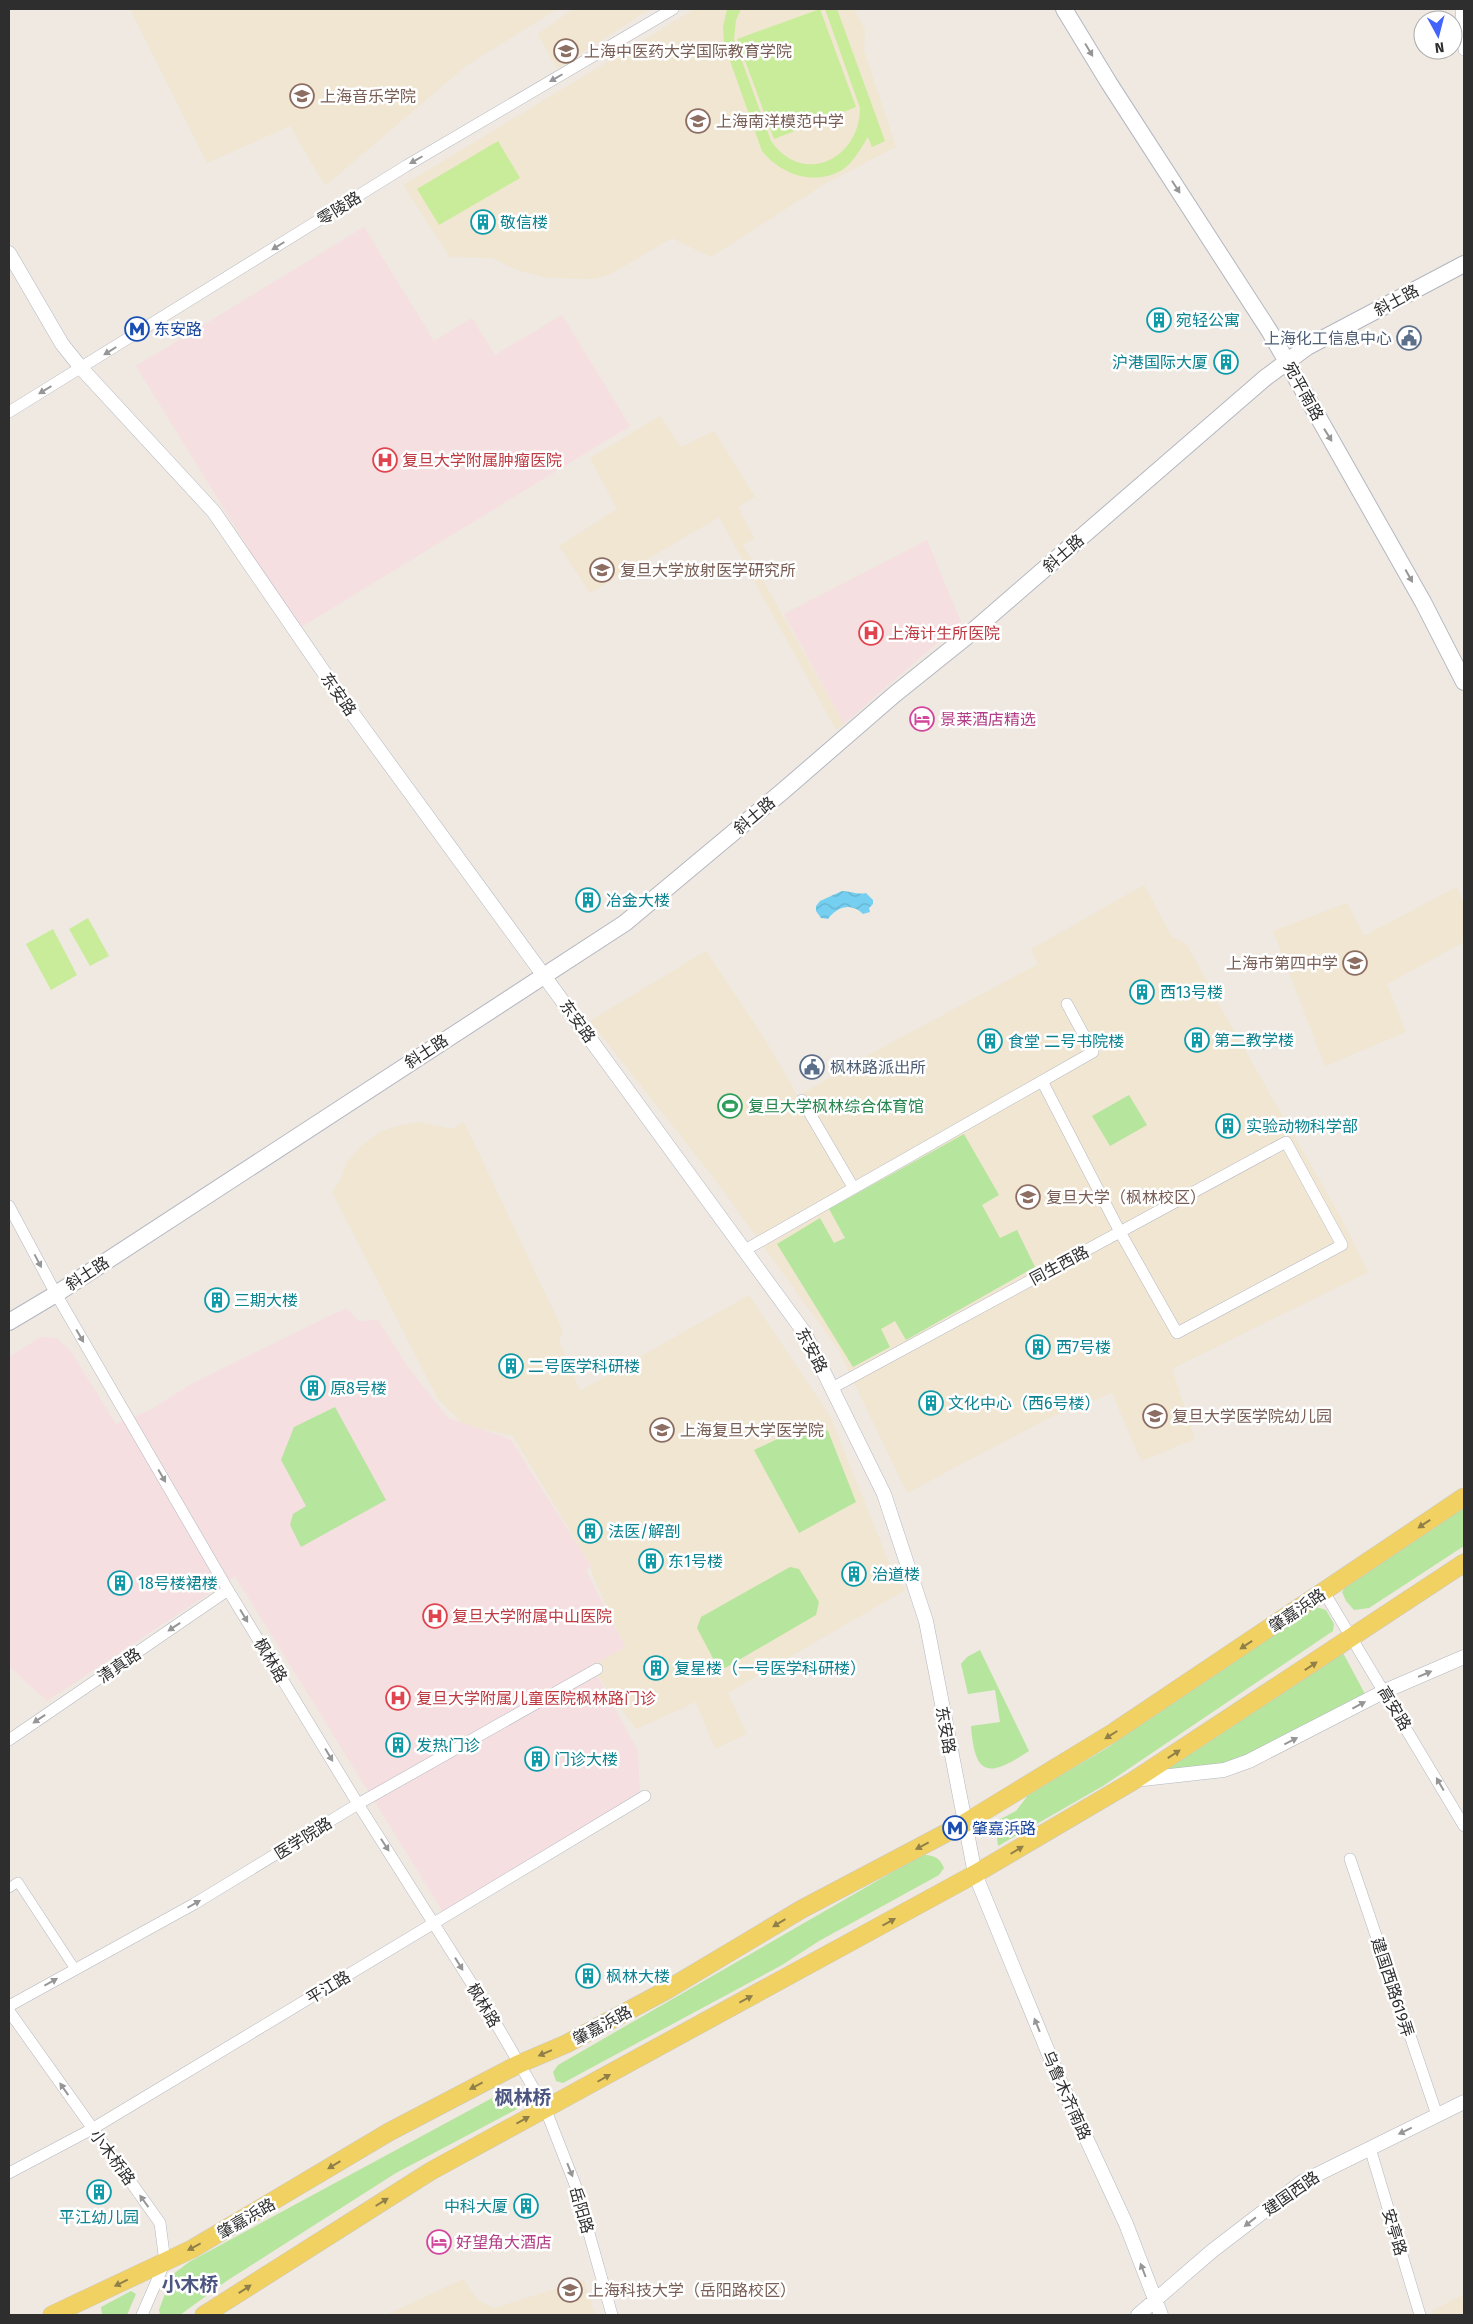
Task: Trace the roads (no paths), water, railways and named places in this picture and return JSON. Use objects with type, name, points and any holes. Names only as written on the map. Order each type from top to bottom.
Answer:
[{"type":"main road","name":"宛平南路","points":[[1064,9],[1287,362],[1424,602],[1464,682]]},
{"type":"main road","name":"斜土路","points":[[9,1322],[56,1294],[625,923],[966,636],[1258,384],[1307,346],[1464,264]]},
{"type":"main road","name":"肇嘉浜路","points":[[52,2315],[80,2310],[274,2202],[389,2132],[520,2064],[566,2044],[665,1992],[802,1910],[964,1823],[1114,1732],[1464,1497]]},
{"type":"main road","points":[[204,2315],[431,2171],[545,2108],[589,2087],[700,2024],[975,1874],[1134,1781],[1464,1563]]},
{"type":"street","name":"零陵路","points":[[9,412],[82,369],[406,166],[673,9]]},
{"type":"street","points":[[1461,9],[1464,50]]},
{"type":"street","name":"东安路","points":[[9,253],[62,344],[82,369],[214,512],[347,706],[804,1332],[884,1494],[926,1621],[975,1874]]},
{"type":"street","points":[[745,1250],[1093,1052],[1067,1004]]},
{"type":"street","points":[[1042,1081],[1120,1232]]},
{"type":"street","points":[[802,1100],[853,1187]]},
{"type":"street","name":"同生西路","points":[[832,1388],[1286,1142],[1342,1245],[1176,1333],[1120,1232]]},
{"type":"street","name":"枫林路","points":[[9,1206],[56,1294],[228,1590],[358,1804],[520,2064],[545,2108]]},
{"type":"street","name":"清真路","points":[[9,1740],[228,1590]]},
{"type":"street","name":"高安路","points":[[1324,1592],[1385,1691],[1464,1826]]},
{"type":"street","points":[[1134,1781],[1224,1770],[1249,1762],[1385,1691],[1464,1657]]},
{"type":"street","name":"医学院路","points":[[9,2006],[194,1904],[358,1804],[597,1669]]},
{"type":"street","name":"平江路","points":[[9,2173],[92,2128],[645,1796]]},
{"type":"street","name":"建国西路619弄","points":[[1350,1859],[1437,2116]]},
{"type":"street","name":"乌鲁木齐南路","points":[[975,1874],[1062,2086],[1126,2224],[1161,2315]]},
{"type":"street","points":[[9,1888],[18,1882],[75,1970]]},
{"type":"street","name":"小木桥路","points":[[9,2011],[160,2223],[165,2262]]},
{"type":"street","name":"建国西路","points":[[1138,2315],[1212,2250],[1302,2182],[1464,2102]]},
{"type":"street","name":"岳阳路","points":[[545,2108],[576,2186],[612,2315]]},
{"type":"street","name":"安亭路","points":[[1370,2148],[1420,2315]]},
{"type":"street","points":[[142,2315],[165,2262]]},
{"type":"water","points":[[842,891],[866,893],[873,900],[873,904],[869,908],[870,912],[863,914],[849,907],[836,911],[828,919],[821,918],[816,911],[816,906],[820,901]]},
{"type":"place","name":"上海中医药大学国际教育学院","points":[[566,51]]},
{"type":"place","name":"上海音乐学院","points":[[302,96]]},
{"type":"place","name":"上海南洋模范中学","points":[[698,121]]},
{"type":"place","name":"敬信楼","points":[[483,222]]},
{"type":"place","name":"宛轻公寓","points":[[1159,320]]},
{"type":"place","name":"东安路","points":[[137,329]]},
{"type":"place","name":"上海化工信息中心","points":[[1409,338]]},
{"type":"place","name":"沪港国际大厦","points":[[1226,362]]},
{"type":"place","name":"复旦大学附属肿瘤医院","points":[[385,460]]},
{"type":"place","name":"复旦大学放射医学研究所","points":[[602,570]]},
{"type":"place","name":"上海计生所医院","points":[[871,633]]},
{"type":"place","name":"景莱酒店精选","points":[[922,719]]},
{"type":"place","name":"冶金大楼","points":[[588,900]]},
{"type":"place","name":"上海市第四中学","points":[[1355,963]]},
{"type":"place","name":"西13号楼","points":[[1142,992]]},
{"type":"place","name":"第二教学楼","points":[[1197,1040]]},
{"type":"place","name":"食堂 二号书院楼","points":[[990,1041]]},
{"type":"place","name":"枫林路派出所","points":[[812,1067]]},
{"type":"place","name":"复旦大学枫林综合体育馆","points":[[730,1106]]},
{"type":"place","name":"实验动物科学部","points":[[1228,1126]]},
{"type":"place","name":"复旦大学（枫林校区）","points":[[1028,1197]]},
{"type":"place","name":"三期大楼","points":[[217,1300]]},
{"type":"place","name":"西7号楼","points":[[1038,1347]]},
{"type":"place","name":"二号医学科研楼","points":[[511,1366]]},
{"type":"place","name":"原8号楼","points":[[313,1388]]},
{"type":"place","name":"文化中心（西6号楼）","points":[[931,1403]]},
{"type":"place","name":"复旦大学医学院幼儿园","points":[[1155,1416]]},
{"type":"place","name":"上海复旦大学医学院","points":[[662,1430]]},
{"type":"place","name":"法医/解剖","points":[[590,1531]]},
{"type":"place","name":"东1号楼","points":[[651,1561]]},
{"type":"place","name":"治道楼","points":[[854,1574]]},
{"type":"place","name":"18号楼裙楼","points":[[120,1583]]},
{"type":"place","name":"复旦大学附属中山医院","points":[[435,1616]]},
{"type":"place","name":"复星楼（一号医学科研楼）","points":[[656,1668]]},
{"type":"place","name":"复旦大学附属儿童医院枫林路门诊","points":[[398,1698]]},
{"type":"place","name":"发热门诊","points":[[398,1745]]},
{"type":"place","name":"门诊大楼","points":[[537,1759]]},
{"type":"place","name":"肇嘉浜路","points":[[955,1828]]},
{"type":"place","name":"枫林大楼","points":[[588,1976]]},
{"type":"place","name":"平江幼儿园","points":[[99,2192]]},
{"type":"place","name":"中科大厦","points":[[526,2206]]},
{"type":"place","name":"好望角大酒店","points":[[439,2242]]},
{"type":"place","name":"上海科技大学（岳阳路校区）","points":[[570,2290]]},
{"type":"district","name":"枫林桥","points":[[523,2097]]},
{"type":"district","name":"小木桥","points":[[190,2284]]}]
